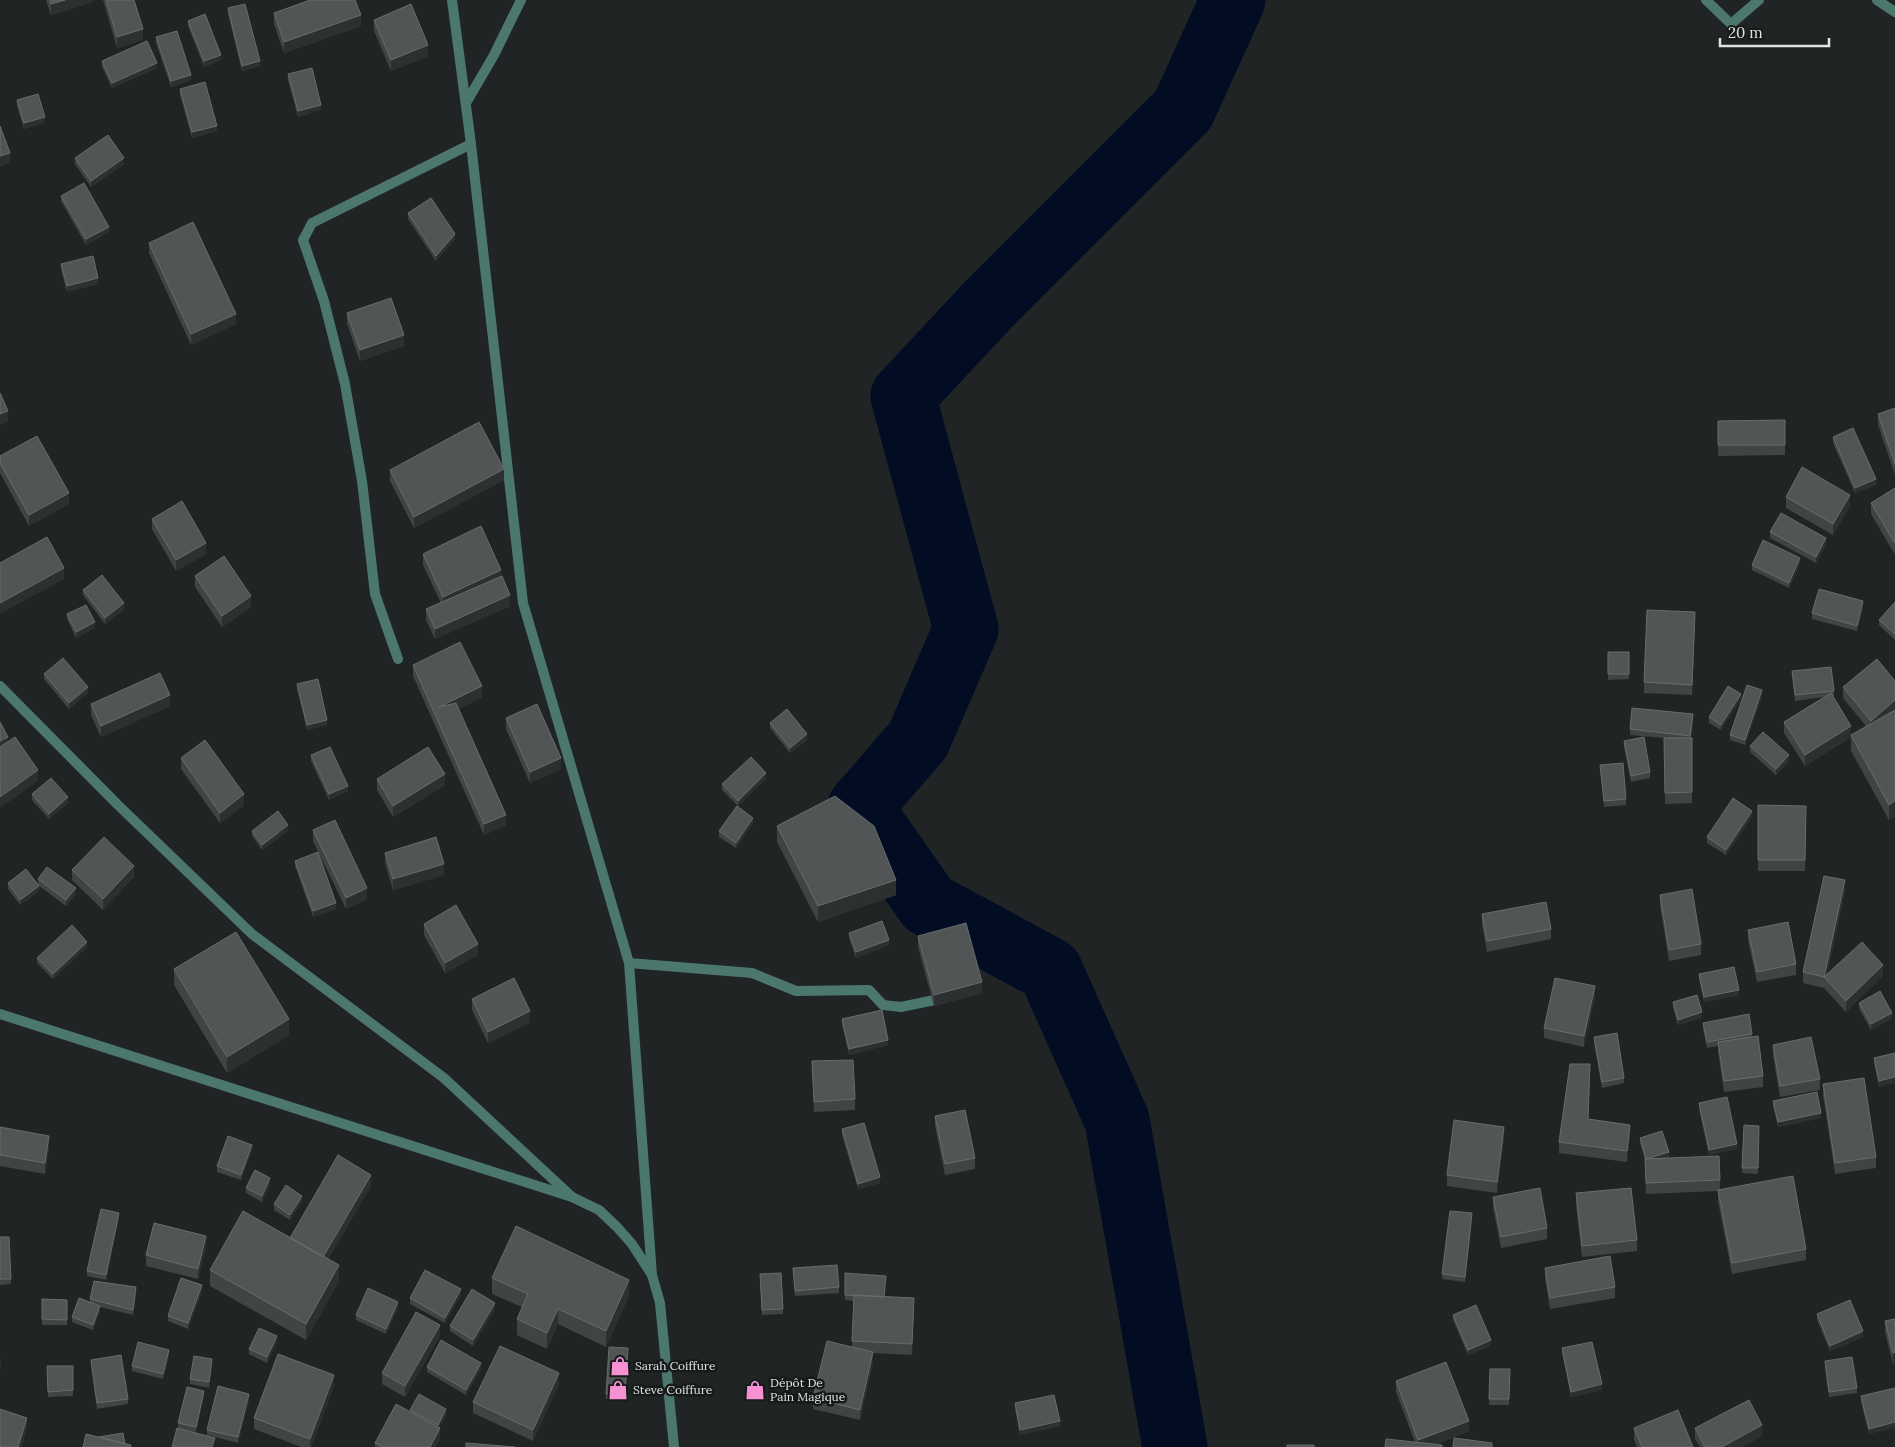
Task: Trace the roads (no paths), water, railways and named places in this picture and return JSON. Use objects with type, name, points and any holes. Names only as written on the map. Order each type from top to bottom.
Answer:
[{"type":"street","points":[[452,0],[471,144],[523,603],[629,963],[652,1275],[660,1303],[674,1447]]},
{"type":"street","points":[[466,103],[494,55],[521,0]]},
{"type":"street","points":[[1706,0],[1731,24],[1759,0]]},
{"type":"street","points":[[1877,0],[1895,12]]},
{"type":"street","points":[[398,659],[375,594],[362,481],[345,384],[324,301],[303,240],[312,223],[471,144]]},
{"type":"street","points":[[0,686],[118,805],[252,934],[444,1078],[572,1197]]},
{"type":"street","points":[[629,963],[752,973],[796,990],[869,990],[882,1005],[901,1007],[955,996]]},
{"type":"street","points":[[0,1014],[572,1197],[599,1210],[617,1227],[632,1244],[652,1275]]},
{"type":"waterway","points":[[1175,1447],[1117,1120],[1050,970],[928,904],[860,807],[918,740],[966,629],[903,396],[986,307],[1183,110],[1233,0]]},
{"type":"place","name":"Sarah Coiffure","points":[[620,1366]]},
{"type":"place","name":"Steve Coiffure","points":[[618,1390]]},
{"type":"place","name":"Dépôt De Pain Magique","points":[[755,1390]]}]
